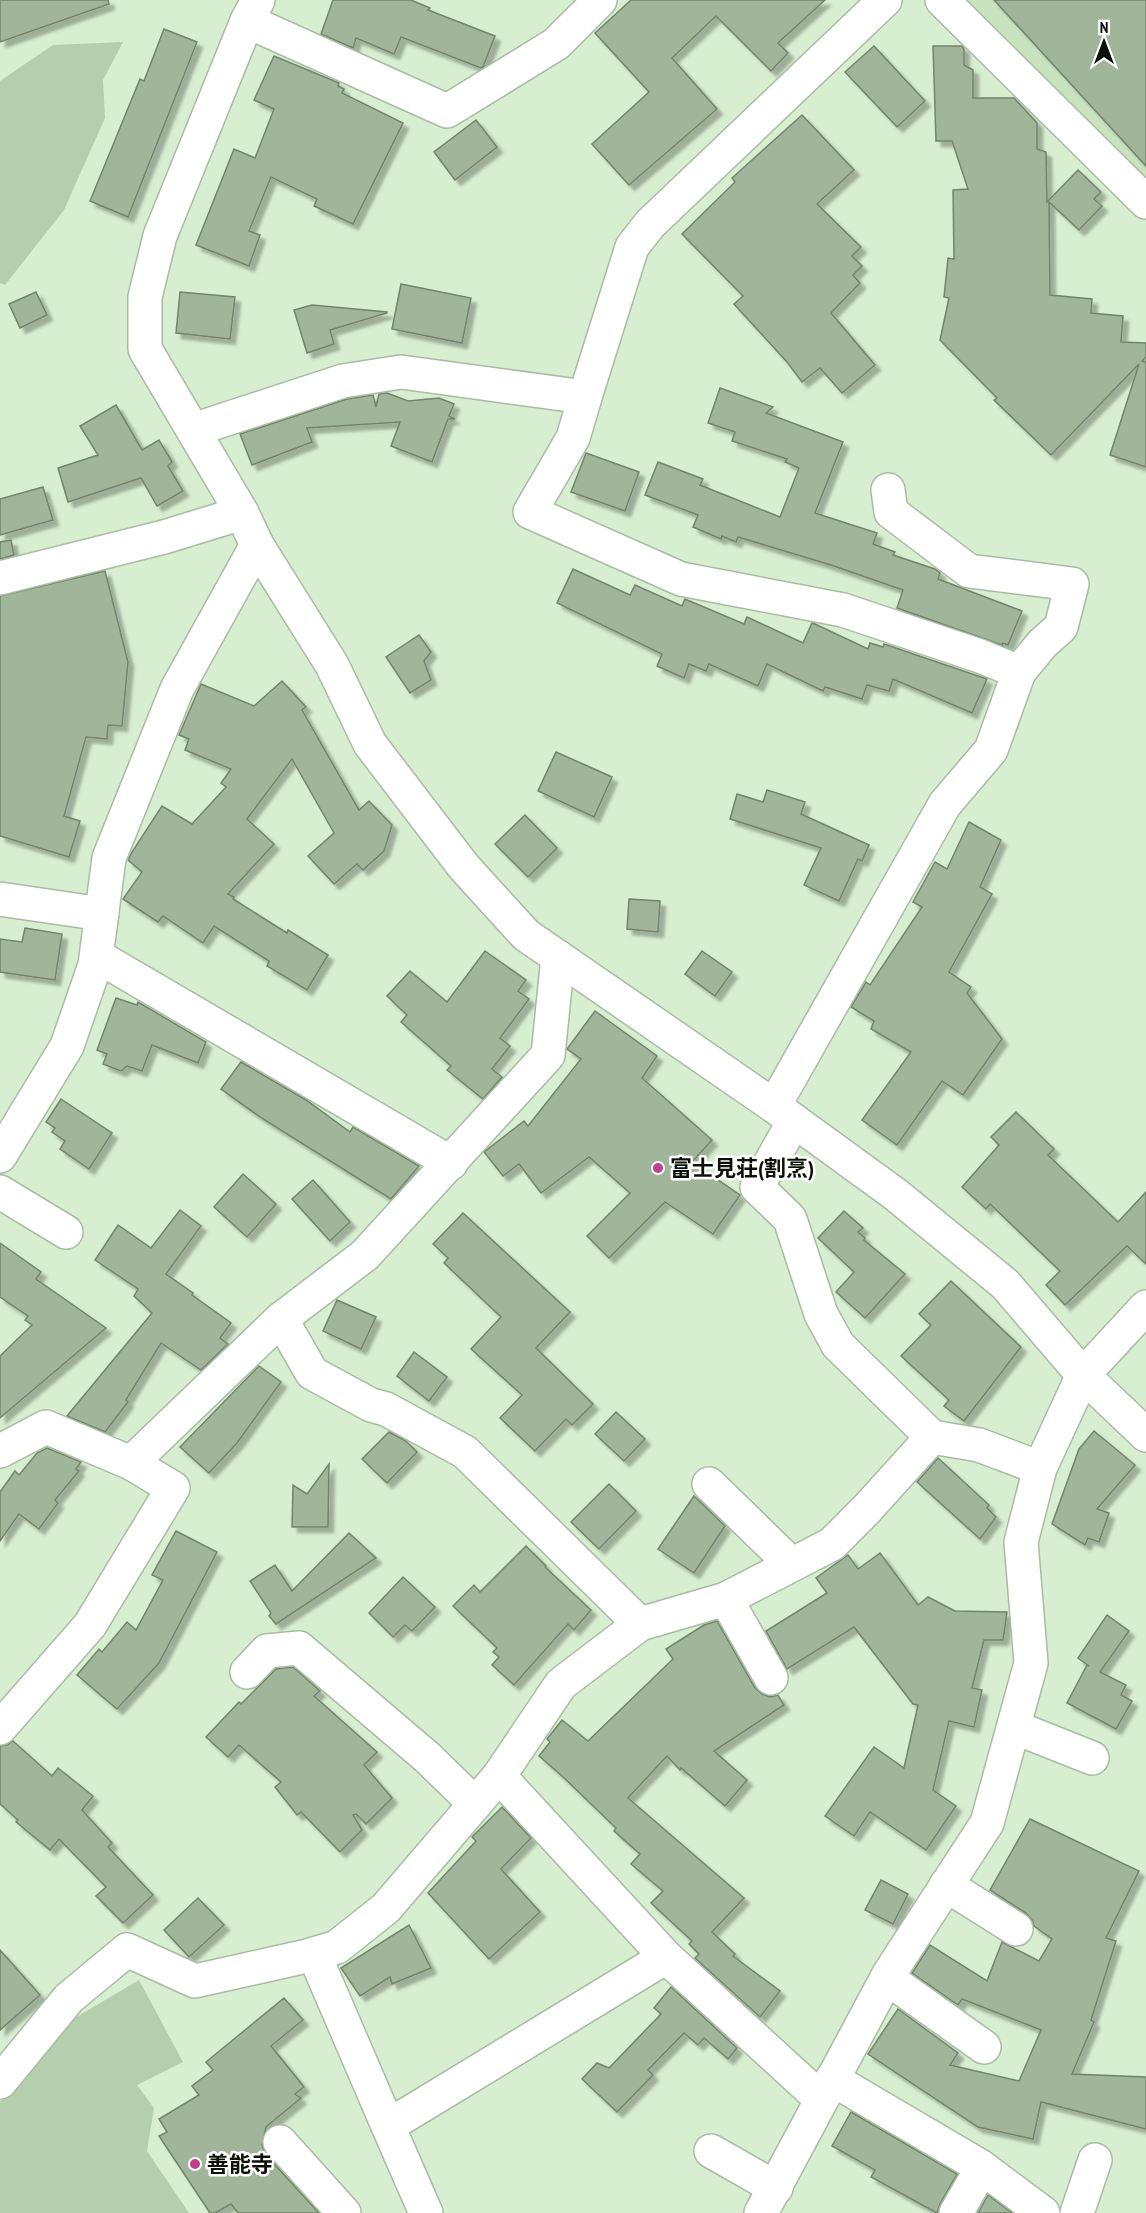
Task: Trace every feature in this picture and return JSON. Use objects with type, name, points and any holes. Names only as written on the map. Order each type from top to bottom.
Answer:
[{"type":"street","points":[[600,0],[556,44],[447,111],[253,10],[160,236],[145,297],[145,349],[242,513],[257,545],[333,665],[370,744],[464,867],[526,935],[784,1114],[894,1194],[1005,1284],[1083,1375],[1146,1435]]},
{"type":"street","points":[[885,0],[650,224],[632,247],[573,438],[530,512],[681,579],[843,610],[980,656],[1019,672]]},
{"type":"street","points":[[942,0],[1146,202]]},
{"type":"street","points":[[193,430],[343,381],[401,372],[585,397]]},
{"type":"street","points":[[888,490],[891,512],[969,571],[1072,584],[1061,627],[1042,644],[1019,672],[991,750],[945,804],[784,1114],[757,1187],[790,1219],[821,1314],[838,1345],[932,1437],[979,1445],[1040,1468]]},
{"type":"street","points":[[0,578],[164,537],[242,513]]},
{"type":"street","points":[[0,1156],[11,1112],[67,1046],[95,965],[109,858],[177,689],[257,545]]},
{"type":"street","points":[[0,899],[102,914]]},
{"type":"street","points":[[97,956],[452,1163]]},
{"type":"street","points":[[131,1463],[281,1319],[365,1255],[452,1163],[548,1055],[558,957]]},
{"type":"street","points":[[0,1192],[66,1232]]},
{"type":"street","points":[[711,2151],[769,2201],[887,1978],[987,1823],[1031,1663],[1021,1542],[1040,1468],[1083,1375],[1146,1307]]},
{"type":"street","points":[[281,1319],[312,1373],[371,1405],[386,1409],[465,1452],[640,1624]]},
{"type":"street","points":[[0,1451],[46,1427],[131,1463],[173,1488],[90,1624],[0,1728]]},
{"type":"street","points":[[0,2082],[69,1998],[128,1950],[195,1981],[337,1947],[386,1908],[499,1776],[561,1684],[640,1624],[726,1599],[832,1544],[932,1437]]},
{"type":"street","points":[[709,1484],[791,1564]]},
{"type":"street","points":[[726,1599],[771,1678]]},
{"type":"street","points":[[247,1672],[267,1651],[300,1648],[428,1758],[475,1804]]},
{"type":"street","points":[[1014,1727],[1092,1758]]},
{"type":"street","points":[[499,1776],[666,1957],[827,2089],[982,2168],[1043,2213]]},
{"type":"street","points":[[946,1885],[1016,1929]]},
{"type":"street","points":[[314,1954],[426,2213]]},
{"type":"street","points":[[388,2126],[666,1957]]},
{"type":"street","points":[[887,1978],[984,2047]]},
{"type":"street","points":[[280,2142],[344,2213]]},
{"type":"street","points":[[1077,2213],[1095,2160]]},
{"type":"street","points":[[956,2213],[982,2168]]},
{"type":"shaded area","points":[[953,0],[1146,0],[1146,199]]},
{"type":"shaded area","points":[[123,42],[103,80],[105,118],[64,210],[5,285],[0,283],[0,81],[53,45]]},
{"type":"shaded area","points":[[139,1980],[183,2062],[137,2085],[154,2108],[147,2151],[189,2213],[0,2213],[0,2102],[68,2022]]},
{"type":"building","points":[[0,0],[108,0],[109,4],[0,42]]},
{"type":"building","points":[[333,0],[411,0],[430,8],[428,10],[495,36],[481,68],[401,37],[394,54],[356,38],[353,48],[321,34]]},
{"type":"building","points":[[631,0],[825,0],[778,43],[788,53],[771,71],[716,16],[672,58],[717,109],[629,185],[592,144],[649,92],[595,33]]},
{"type":"building","points":[[994,0],[1146,0],[1146,166],[1102,118]]},
{"type":"building","points":[[164,29],[197,42],[128,217],[90,201],[140,79],[144,81]]},
{"type":"building","points":[[874,46],[925,101],[897,127],[845,72]]},
{"type":"building","points":[[933,46],[962,46],[964,65],[973,70],[973,98],[1014,98],[1037,123],[1037,149],[1046,152],[1047,202],[1078,170],[1101,192],[1094,199],[1102,206],[1079,230],[1049,202],[1050,295],[1092,299],[1091,313],[1123,316],[1121,342],[1146,343],[1146,357],[1142,361],[1146,362],[1146,467],[1110,455],[1139,364],[1051,455],[994,400],[997,398],[940,340],[949,298],[944,297],[948,258],[954,259],[953,190],[968,189],[952,141],[936,141]]},
{"type":"building","points":[[274,56],[339,83],[338,86],[344,89],[342,93],[403,123],[353,224],[314,206],[317,199],[271,177],[249,231],[260,235],[249,266],[196,245],[234,149],[255,158],[274,109],[254,100]]},
{"type":"building","points":[[802,115],[854,170],[817,204],[861,247],[852,256],[862,266],[853,275],[860,283],[831,313],[875,365],[842,393],[820,368],[802,382],[787,362],[734,304],[743,296],[682,234],[735,182],[732,178]]},
{"type":"building","points":[[476,120],[497,147],[455,180],[434,152]]},
{"type":"building","points":[[401,284],[471,298],[462,343],[392,329]]},
{"type":"building","points":[[36,292],[47,315],[20,328],[9,304]]},
{"type":"building","points":[[180,292],[235,297],[230,339],[176,333]]},
{"type":"building","points":[[312,305],[387,313],[330,330],[334,344],[307,353],[294,310]]},
{"type":"building","points":[[720,388],[773,407],[766,413],[843,442],[815,513],[877,533],[873,544],[895,552],[893,555],[935,569],[940,573],[938,579],[1022,611],[1008,645],[1003,643],[1002,645],[897,608],[903,590],[738,537],[736,542],[722,536],[721,539],[693,527],[698,515],[645,495],[658,462],[703,479],[700,485],[780,517],[799,468],[785,462],[787,459],[732,441],[735,432],[708,423]]},
{"type":"building","points":[[387,393],[408,401],[439,398],[454,404],[449,416],[455,419],[448,419],[432,462],[391,446],[400,422],[307,428],[312,442],[252,465],[240,434],[347,399],[373,395],[376,407],[379,394]]},
{"type":"building","points":[[116,405],[142,450],[159,440],[172,462],[168,466],[183,491],[157,506],[141,478],[68,502],[58,468],[98,455],[80,426]]},
{"type":"building","points":[[586,453],[639,472],[625,511],[571,492]]},
{"type":"building","points":[[43,487],[53,520],[0,535],[0,499]]},
{"type":"building","points":[[11,540],[14,555],[0,559],[0,542]]},
{"type":"building","points":[[573,569],[630,595],[635,585],[682,606],[685,599],[744,624],[747,617],[803,643],[812,623],[868,649],[870,643],[883,647],[884,644],[987,679],[972,713],[893,679],[889,691],[867,685],[862,699],[825,687],[823,691],[767,664],[758,686],[709,664],[706,671],[689,664],[684,678],[657,666],[662,654],[557,603]]},
{"type":"building","points":[[105,571],[128,662],[122,726],[108,725],[107,739],[86,737],[64,816],[80,821],[69,857],[0,836],[0,596]]},
{"type":"building","points":[[419,635],[431,652],[424,661],[431,680],[410,693],[386,657]]},
{"type":"building","points":[[282,681],[306,707],[302,710],[359,810],[369,801],[392,825],[384,851],[363,870],[357,864],[334,884],[308,856],[334,833],[292,759],[247,819],[274,844],[228,894],[287,933],[288,930],[328,955],[307,990],[267,966],[269,961],[214,926],[203,943],[163,916],[158,922],[123,899],[142,872],[128,860],[162,806],[192,824],[226,787],[221,783],[231,769],[185,750],[189,739],[179,735],[201,684],[254,706]]},
{"type":"building","points":[[556,752],[612,777],[594,817],[538,791]]},
{"type":"building","points":[[767,790],[805,802],[801,814],[869,845],[862,861],[858,859],[839,901],[804,885],[821,848],[730,819],[737,794],[763,802]]},
{"type":"building","points":[[525,815],[557,848],[528,877],[495,844]]},
{"type":"building","points":[[969,822],[1001,840],[980,887],[992,894],[949,972],[971,987],[967,993],[1002,1039],[963,1095],[942,1081],[897,1145],[862,1120],[911,1052],[871,1029],[874,1021],[851,1007],[866,982],[870,985],[922,907],[913,902],[935,862],[947,869]]},
{"type":"building","points":[[629,899],[660,901],[658,932],[627,929]]},
{"type":"building","points":[[25,928],[62,934],[55,980],[0,972],[0,939],[22,942]]},
{"type":"building","points":[[485,951],[526,980],[518,991],[529,999],[500,1038],[510,1046],[492,1069],[502,1077],[483,1099],[447,1070],[451,1066],[401,1022],[407,1015],[387,996],[410,971],[447,1002]]},
{"type":"building","points":[[702,951],[732,972],[715,996],[685,974]]},
{"type":"building","points":[[116,998],[137,1005],[138,1002],[206,1042],[198,1063],[152,1045],[142,1071],[127,1066],[121,1071],[103,1064],[107,1054],[97,1050]]},
{"type":"building","points":[[595,1011],[657,1056],[642,1078],[712,1140],[692,1162],[740,1195],[713,1234],[665,1202],[609,1258],[587,1236],[630,1193],[589,1157],[541,1193],[519,1164],[503,1176],[484,1152],[524,1121],[528,1126],[581,1059],[567,1049]]},
{"type":"building","points":[[241,1062],[306,1100],[350,1132],[353,1127],[419,1166],[391,1199],[263,1119],[221,1089]]},
{"type":"building","points":[[61,1099],[112,1133],[89,1169],[60,1149],[65,1141],[52,1132],[55,1128],[46,1122]]},
{"type":"building","points":[[1016,1112],[1054,1149],[1048,1155],[1118,1222],[1146,1192],[1146,1264],[1127,1246],[1065,1305],[1046,1285],[1060,1271],[990,1204],[986,1209],[962,1187],[999,1145],[991,1137]]},
{"type":"building","points":[[243,1174],[276,1204],[247,1237],[214,1207]]},
{"type":"building","points":[[313,1180],[350,1222],[330,1241],[292,1199]]},
{"type":"building","points":[[180,1210],[201,1226],[166,1274],[231,1323],[220,1338],[228,1344],[201,1370],[161,1343],[126,1400],[128,1402],[105,1432],[67,1416],[152,1313],[134,1296],[138,1289],[95,1260],[118,1225],[151,1248]]},
{"type":"building","points":[[844,1211],[863,1228],[858,1232],[865,1238],[864,1240],[905,1274],[865,1318],[836,1292],[854,1272],[818,1238]]},
{"type":"building","points":[[463,1213],[570,1312],[536,1348],[593,1404],[572,1425],[566,1419],[535,1451],[500,1418],[522,1395],[471,1349],[501,1317],[444,1263],[448,1258],[433,1244]]},
{"type":"building","points":[[0,1243],[41,1272],[36,1279],[106,1328],[0,1418],[0,1356],[32,1325],[25,1320],[28,1316],[0,1297]]},
{"type":"building","points":[[951,1281],[1021,1347],[964,1421],[944,1406],[949,1400],[901,1356],[931,1325],[919,1314]]},
{"type":"building","points":[[337,1300],[376,1317],[361,1349],[323,1331]]},
{"type":"building","points":[[414,1352],[447,1377],[429,1401],[397,1376]]},
{"type":"building","points":[[259,1366],[281,1382],[237,1443],[209,1473],[180,1447]]},
{"type":"building","points":[[616,1412],[645,1439],[624,1461],[595,1434]]},
{"type":"building","points":[[1094,1431],[1135,1465],[1097,1509],[1109,1513],[1099,1542],[1088,1538],[1085,1545],[1052,1524],[1079,1449]]},
{"type":"building","points":[[389,1432],[406,1441],[417,1452],[387,1483],[362,1459]]},
{"type":"building","points":[[47,1448],[81,1462],[76,1469],[79,1471],[55,1500],[58,1503],[39,1529],[19,1514],[0,1541],[0,1492],[15,1471],[19,1475],[37,1453]]},
{"type":"building","points":[[938,1458],[989,1505],[987,1508],[996,1517],[980,1539],[917,1482]]},
{"type":"building","points":[[329,1464],[328,1527],[292,1527],[293,1485],[307,1494]]},
{"type":"building","points":[[609,1484],[636,1511],[599,1549],[571,1522]]},
{"type":"building","points":[[694,1496],[725,1526],[694,1573],[658,1549]]},
{"type":"building","points":[[176,1531],[217,1552],[159,1663],[117,1709],[77,1675],[99,1649],[102,1652],[127,1622],[136,1630],[163,1580],[152,1575]]},
{"type":"building","points":[[349,1533],[376,1558],[276,1624],[269,1616],[271,1613],[250,1581],[275,1565],[292,1591]]},
{"type":"building","points":[[526,1546],[591,1610],[574,1630],[568,1624],[514,1685],[492,1665],[499,1657],[493,1652],[497,1648],[453,1606],[474,1585],[480,1592]]},
{"type":"building","points":[[880,1553],[918,1605],[928,1597],[955,1611],[1007,1612],[1003,1640],[984,1640],[972,1688],[982,1690],[974,1727],[949,1721],[933,1790],[956,1806],[926,1850],[870,1812],[854,1836],[825,1816],[874,1747],[904,1768],[918,1705],[913,1704],[854,1627],[787,1669],[766,1631],[827,1593],[816,1578],[848,1555],[858,1569]]},
{"type":"building","points":[[403,1577],[435,1607],[412,1631],[405,1625],[393,1637],[369,1613]]},
{"type":"building","points":[[1107,1615],[1129,1631],[1100,1672],[1126,1685],[1121,1695],[1132,1701],[1116,1729],[1067,1703],[1087,1665],[1089,1666],[1078,1658]]},
{"type":"building","points":[[717,1621],[755,1688],[770,1697],[778,1695],[784,1705],[714,1751],[747,1780],[725,1806],[681,1768],[680,1770],[667,1756],[628,1798],[744,1898],[712,1932],[735,1954],[733,1956],[780,1991],[760,2017],[695,1958],[699,1954],[689,1944],[692,1941],[651,1903],[663,1891],[631,1864],[640,1854],[614,1831],[616,1828],[539,1756],[550,1742],[547,1739],[562,1720],[588,1741],[673,1659],[666,1649],[704,1625]]},
{"type":"building","points":[[293,1667],[320,1691],[314,1696],[377,1752],[364,1765],[392,1798],[366,1824],[356,1814],[353,1815],[362,1830],[340,1852],[301,1812],[297,1815],[275,1787],[281,1782],[239,1745],[228,1757],[206,1737],[239,1702],[241,1704],[276,1669]]},
{"type":"building","points":[[13,1741],[52,1776],[58,1768],[93,1796],[82,1810],[112,1843],[108,1847],[153,1895],[123,1923],[96,1896],[106,1887],[59,1839],[50,1850],[16,1822],[18,1820],[0,1804],[0,1746]]},
{"type":"building","points":[[502,1807],[531,1838],[501,1869],[540,1912],[489,1959],[428,1893],[476,1841],[472,1837]]},
{"type":"building","points":[[1030,1819],[1139,1871],[1106,1938],[1116,1941],[1091,2020],[1094,2022],[1072,2074],[1146,2077],[1146,2129],[1041,2102],[1033,2139],[978,2127],[868,2054],[898,2009],[958,2053],[950,2065],[1019,2081],[1041,2030],[962,1999],[958,2005],[912,1973],[930,1945],[987,1981],[1002,1942],[1039,1961],[1052,1939],[1034,1926],[1026,1913],[990,1890]]},
{"type":"building","points":[[881,1880],[908,1894],[893,1924],[865,1910]]},
{"type":"building","points":[[198,1898],[224,1925],[189,1957],[164,1930]]},
{"type":"building","points":[[409,1925],[431,1968],[392,1984],[390,1977],[360,1996],[341,1968]]},
{"type":"building","points":[[0,1950],[40,1995],[0,2030]]},
{"type":"building","points":[[671,1987],[737,2048],[728,2059],[704,2038],[698,2045],[684,2033],[648,2070],[653,2075],[617,2112],[582,2079],[597,2063],[609,2068],[661,2014],[654,2008]]},
{"type":"building","points":[[284,1998],[303,2020],[271,2046],[304,2087],[295,2094],[301,2098],[266,2127],[262,2145],[266,2155],[319,2213],[238,2213],[231,2204],[215,2213],[210,2213],[159,2136],[167,2132],[159,2119],[199,2095],[192,2086],[213,2070],[206,2062]]},
{"type":"building","points":[[851,2112],[957,2174],[937,2213],[871,2177],[875,2170],[832,2146]]},
{"type":"building","points":[[988,2195],[1012,2213],[978,2213]]},
{"type":"place","name":"富士見荘(割烹)","points":[[658,1168]]},
{"type":"place","name":"善能寺","points":[[195,2164]]}]
